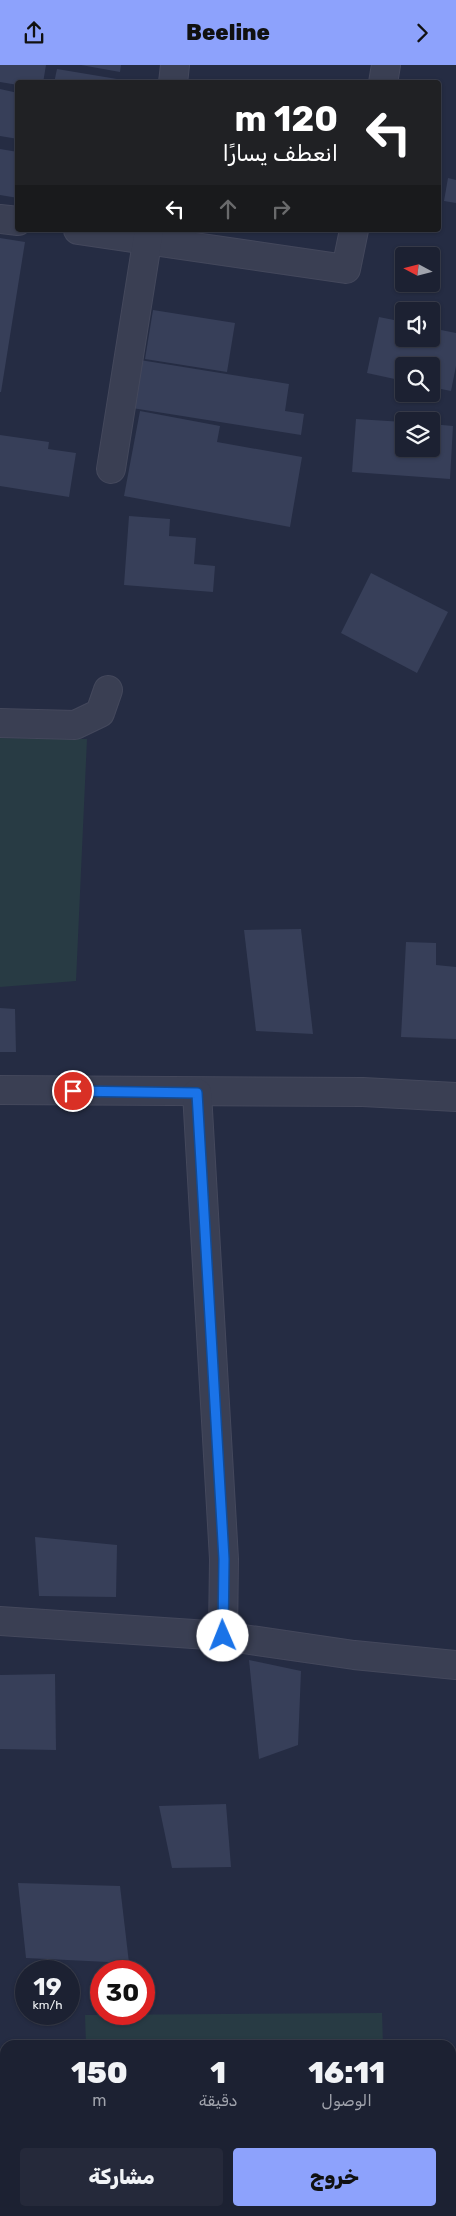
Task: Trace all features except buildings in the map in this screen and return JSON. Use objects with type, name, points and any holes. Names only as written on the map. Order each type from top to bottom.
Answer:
[{"type":"street","points":[[173,80],[175,65]]},
{"type":"street","points":[[384,80],[386,65]]},
{"type":"street","points":[[0,219],[15,221]]},
{"type":"street","points":[[106,232],[148,235],[346,269],[354,232]]},
{"type":"street","points":[[111,469],[148,235]]},
{"type":"street","points":[[0,723],[75,725],[100,713],[108,690]]},
{"type":"street","points":[[0,1090],[197,1093],[363,1092],[456,1097]]},
{"type":"street","points":[[197,1093],[224,1559],[223,1636]]},
{"type":"street","points":[[0,1621],[223,1636],[354,1655],[456,1665]]},
{"type":"shaded area","points":[[0,738],[87,739],[76,981],[0,987]]},
{"type":"shaded area","points":[[382,2013],[383,2040],[86,2040],[85,2015],[90,2015],[90,2025],[155,2025],[155,2015]]},
{"type":"route","points":[[73,1091],[197,1093],[203,1169],[224,1559],[223,1636]]}]
